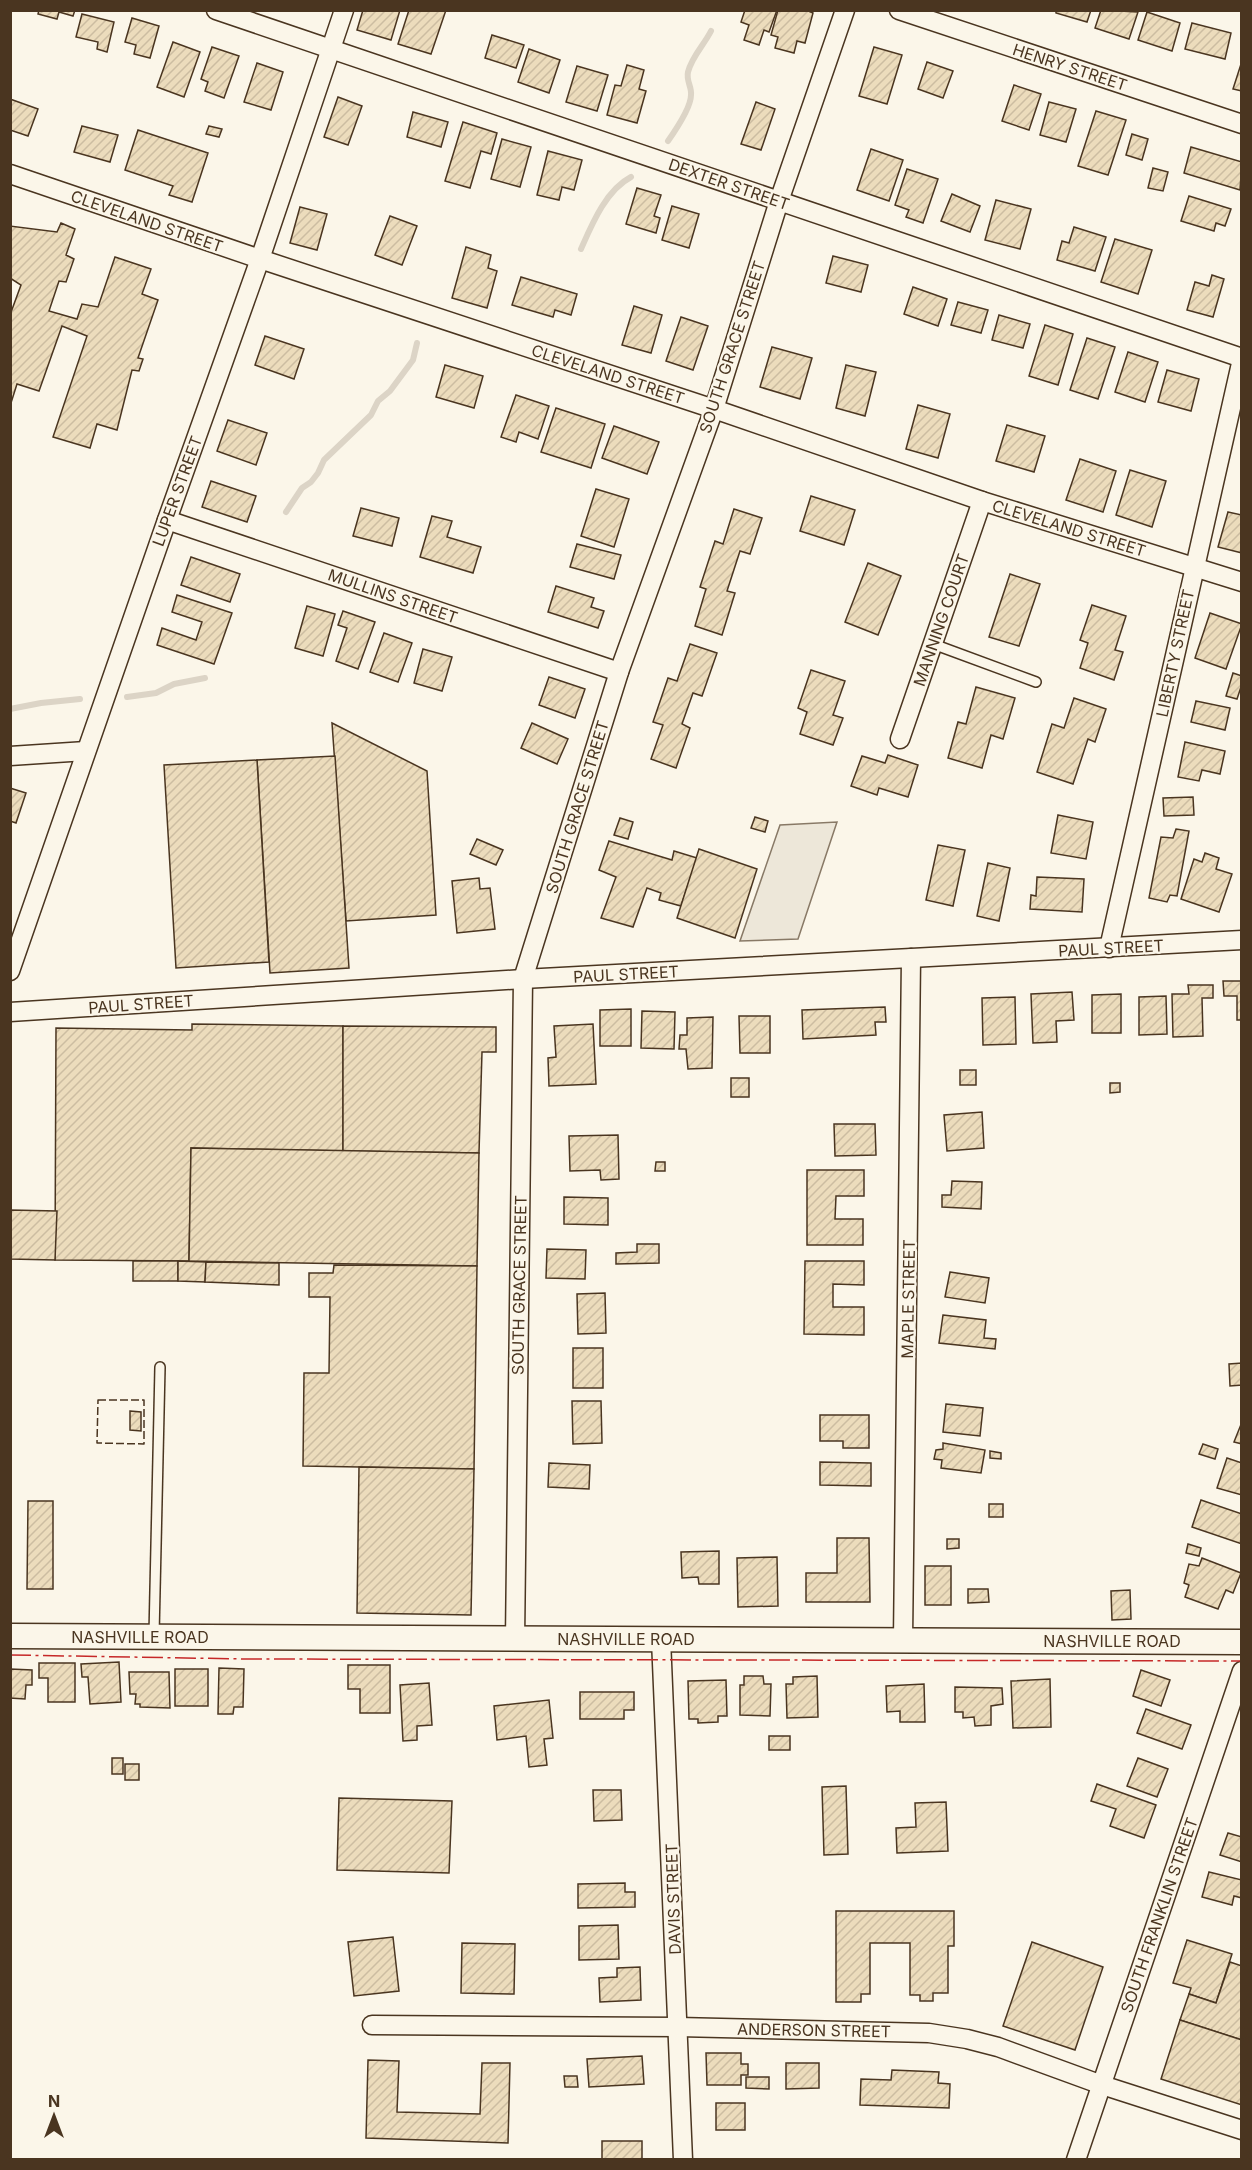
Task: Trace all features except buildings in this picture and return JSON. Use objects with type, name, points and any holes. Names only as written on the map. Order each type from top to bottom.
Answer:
[{"type":"main road","name":"NASHVILLE ROAD","points":[[10,1636],[1242,1642]]},
{"type":"street","name":"DEXTER STREET","points":[[216,10],[1242,359]]},
{"type":"street","name":"LUPER STREET","points":[[10,971],[166,519],[260,259],[344,10]]},
{"type":"street","name":"SOUTH GRACE STREET","points":[[515,1640],[523,980],[619,672],[714,409],[779,201],[845,10]]},
{"type":"street","name":"HENRY STREET","points":[[899,10],[1242,124]]},
{"type":"street","name":"CLEVELAND STREET","points":[[10,174],[982,501],[1242,582]]},
{"type":"street","name":"LIBERTY STREET","points":[[1109,948],[1242,359]]},
{"type":"street","name":"MANNING COURT","points":[[900,739],[982,501]]},
{"type":"street","name":"MULLINS STREET","points":[[166,519],[619,672]]},
{"type":"street","points":[[10,756],[86,751]]},
{"type":"street","name":"PAUL STREET","points":[[10,1012],[523,980],[1242,940]]},
{"type":"street","name":"MAPLE STREET","points":[[903,1640],[910,958]]},
{"type":"street","name":"DAVIS STREET","points":[[661,1639],[683,2160]]},
{"type":"street","name":"SOUTH FRANKLIN STREET","points":[[1076,2160],[1242,1671]]},
{"type":"street","name":"ANDERSON STREET","points":[[372,2025],[678,2027],[929,2033],[967,2039],[998,2048],[1102,2085],[1242,2130]]},
{"type":"lane","points":[[933,644],[1036,682]]},
{"type":"lane","points":[[154,1637],[160,1367]]},
{"type":"shaded area","points":[[837,822],[798,939],[740,941],[780,825]]},
{"type":"waterway","points":[[668,141],[682,119],[690,100],[691,92],[688,81],[690,66],[711,31]]},
{"type":"waterway","points":[[581,249],[607,199],[614,190],[631,177]]},
{"type":"waterway","points":[[286,512],[302,488],[318,473],[324,460],[371,415],[378,401],[390,391],[413,360],[417,343]]},
{"type":"waterway","points":[[127,697],[156,693],[174,684],[205,678]]},
{"type":"waterway","points":[[10,709],[80,699]]},
{"type":"fence","points":[[98,1400],[144,1400],[144,1444],[97,1443],[98,1400]]},
{"type":"power","points":[[10,1655],[248,1659],[1242,1661]]}]
